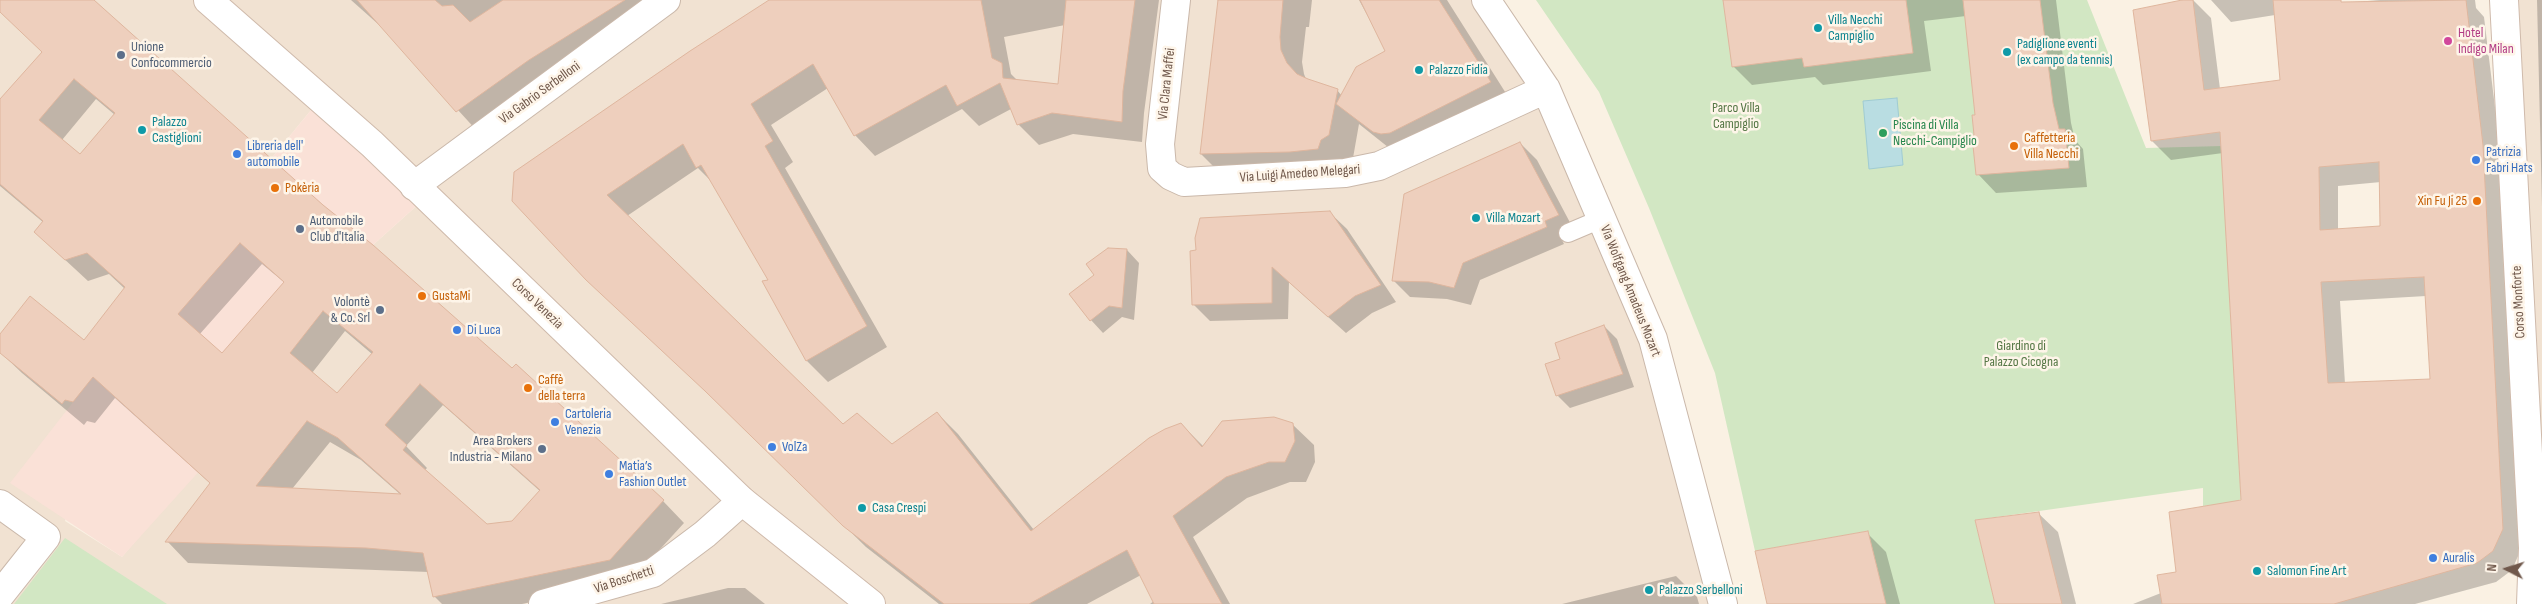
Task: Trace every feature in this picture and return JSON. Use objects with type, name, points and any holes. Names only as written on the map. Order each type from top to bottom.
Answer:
[{"type":"street","name":"Corso Venezia","points":[[208,0],[332,107],[742,501],[871,604]]},
{"type":"street","name":"Via Gabrio Serbelloni","points":[[414,186],[666,0]]},
{"type":"street","name":"Via Clara Maffei","points":[[1162,168],[1160,144],[1176,0]]},
{"type":"street","name":"Via Wolfgang Amadeus Mozart","points":[[1486,0],[1546,89],[1653,339],[1724,604]]},
{"type":"street","name":"Corso Monforte","points":[[2504,0],[2533,548],[2531,604]]},
{"type":"street","name":"Via Luigi Amedeo Melegari","points":[[1162,168],[1171,176],[1184,182],[1345,173],[1379,166],[1546,89]]},
{"type":"street","name":"Via Boschetti","points":[[543,604],[653,573],[705,534],[742,501]]},
{"type":"street","points":[[0,504],[46,536],[0,595]]},
{"type":"lane","points":[[1568,233],[1601,219]]},
{"type":"shaded area","points":[[0,0],[202,0],[316,104],[109,356],[65,521],[122,557],[265,384],[373,245],[422,201],[735,500],[649,569],[525,604],[0,604]]},
{"type":"shaded area","points":[[220,0],[656,0],[414,176]]},
{"type":"shaded area","points":[[679,0],[1475,0],[1533,85],[1645,346],[1713,604],[872,604],[425,187]]},
{"type":"shaded area","points":[[2510,0],[2542,0],[2542,599]]},
{"type":"shaded area","points":[[316,104],[422,201],[373,245],[203,467],[122,557],[10,483],[109,356]]},
{"type":"shaded area","points":[[743,505],[866,604],[554,604],[657,575]]},
{"type":"green space","points":[[1536,0],[2087,0],[2146,148],[2222,146],[2241,499],[2232,504],[2203,506],[2203,488],[1975,520],[1995,604],[1886,604],[1868,531],[1755,551],[1715,373],[1649,208],[1599,92]]},
{"type":"green space","points":[[65,538],[167,604],[14,604]]},
{"type":"water","name":"Piscina di Villa Necchi-Campiglio","points":[[1897,98],[1903,165],[1869,169],[1863,101]]},
{"type":"building","points":[[0,0],[94,0],[323,205],[373,245],[512,368],[516,364],[664,500],[610,560],[433,597],[423,553],[366,548],[165,542],[210,483],[93,377],[73,402],[65,400],[62,404],[0,353],[0,334],[30,296],[84,340],[125,287],[87,253],[65,260],[34,232],[43,221],[0,184],[0,99],[42,52],[0,12]],"holes":[[[74,79],[115,113],[80,154],[39,120]],[[240,243],[284,282],[222,353],[178,314]],[[323,311],[373,352],[337,393],[290,353]],[[420,384],[540,490],[512,521],[487,524],[403,450],[407,445],[385,425]],[[307,421],[338,438],[401,494],[256,486]]]},
{"type":"building","points":[[357,0],[435,0],[442,6],[453,5],[470,22],[503,0],[625,0],[529,60],[456,112]]},
{"type":"building","points":[[769,0],[981,0],[992,58],[1002,63],[1003,78],[1058,84],[1066,0],[1135,0],[1123,91],[1122,122],[1052,113],[1017,125],[1000,83],[957,106],[946,85],[854,136],[813,64],[751,104],[773,141],[765,146],[867,326],[806,361],[762,281],[768,280],[701,165],[696,168],[683,144],[607,195],[843,424],[857,413],[892,444],[937,412],[1031,531],[1149,438],[1165,429],[1181,423],[1202,447],[1222,421],[1274,417],[1293,423],[1295,441],[1285,462],[1269,462],[1226,477],[1173,516],[1222,604],[1154,604],[1127,550],[1029,604],[944,604],[843,526],[705,391],[586,280],[512,201],[514,172],[690,51]]},
{"type":"building","points":[[1218,0],[1283,0],[1280,37],[1281,50],[1287,63],[1297,74],[1338,89],[1329,135],[1321,140],[1318,149],[1290,152],[1200,154]]},
{"type":"building","name":"Palazzo Fidia","points":[[1360,0],[1439,0],[1491,82],[1390,133],[1381,134],[1373,132],[1336,104],[1356,67],[1385,51]]},
{"type":"building","name":"Villa Necchi Campiglio","points":[[1723,0],[1906,0],[1913,53],[1804,67],[1802,58],[1732,67]]},
{"type":"building","points":[[1963,0],[2040,0],[2053,103],[2059,129],[2065,129],[2069,168],[1976,175],[1972,136],[1974,135],[1972,115],[1975,115]]},
{"type":"building","points":[[2182,0],[2193,0],[2204,90],[2280,80],[2273,0],[2341,0],[2341,2],[2466,0],[2483,145],[2503,529],[2493,551],[2477,563],[2334,604],[2162,604],[2157,575],[2176,572],[2169,512],[2241,500],[2220,132],[2151,141],[2133,10]],"holes":[[[2379,162],[2380,226],[2320,230],[2319,167]],[[2424,277],[2430,379],[2328,383],[2321,282]]]},
{"type":"building","name":"Villa Mozart","points":[[1520,142],[1559,215],[1545,221],[1547,227],[1463,263],[1454,288],[1429,282],[1392,281],[1404,194]]},
{"type":"building","points":[[1330,211],[1381,285],[1355,296],[1328,317],[1272,267],[1272,303],[1192,305],[1190,251],[1196,250],[1195,238],[1200,218]]},
{"type":"building","points":[[1108,248],[1127,249],[1122,308],[1109,306],[1090,321],[1069,294],[1094,275],[1086,264]]},
{"type":"building","points":[[1604,325],[1623,374],[1556,396],[1545,364],[1560,359],[1555,343]]},
{"type":"building","points":[[2039,512],[2062,604],[1995,604],[1975,520]]},
{"type":"building","points":[[1868,531],[1886,604],[1767,604],[1755,551]]},
{"type":"place","name":"Villa Necchi Campiglio","points":[[1818,28]]},
{"type":"place","name":"Hotel Indigo Milan","points":[[2448,41]]},
{"type":"place","name":"Padiglione eventi (ex campo da tennis)","points":[[2007,52]]},
{"type":"place","name":"Unione Confocommercio","points":[[121,55]]},
{"type":"place","name":"Palazzo Fidia","points":[[1419,70]]},
{"type":"place","name":"Palazzo Castiglioni","points":[[142,130]]},
{"type":"place","name":"Piscina di Villa Necchi-Campiglio","points":[[1883,133]]},
{"type":"place","name":"Caffetteria Villa Necchi","points":[[2014,146]]},
{"type":"place","name":"Libreria dell' automobile","points":[[237,154]]},
{"type":"place","name":"Patrizia Fabri Hats","points":[[2476,160]]},
{"type":"place","name":"Pokèria","points":[[275,188]]},
{"type":"place","name":"Xin Fu Ji 25","points":[[2477,201]]},
{"type":"place","name":"Villa Mozart","points":[[1476,218]]},
{"type":"place","name":"Automobile Club d'Italia","points":[[300,229]]},
{"type":"place","name":"GustaMi","points":[[422,296]]},
{"type":"place","name":"Volontè & Co. Srl","points":[[380,310]]},
{"type":"place","name":"Di Luca","points":[[457,330]]},
{"type":"place","name":"Caffè della terra","points":[[528,388]]},
{"type":"place","name":"Cartoleria Venezia","points":[[555,422]]},
{"type":"place","name":"VolZa","points":[[772,447]]},
{"type":"place","name":"Area Brokers Industria - Milano","points":[[542,449]]},
{"type":"place","name":"Matia’s Fashion Outlet","points":[[609,474]]},
{"type":"place","name":"Casa Crespi","points":[[862,508]]},
{"type":"place","name":"Auralis","points":[[2433,558]]},
{"type":"place","name":"Salomon Fine Art","points":[[2257,571]]},
{"type":"place","name":"Palazzo Serbelloni","points":[[1649,590]]},
{"type":"park label","name":"Parco Villa Campiglio","points":[[1736,116]]},
{"type":"park label","name":"Giardino di Palazzo Cicogna","points":[[2021,354]]}]
